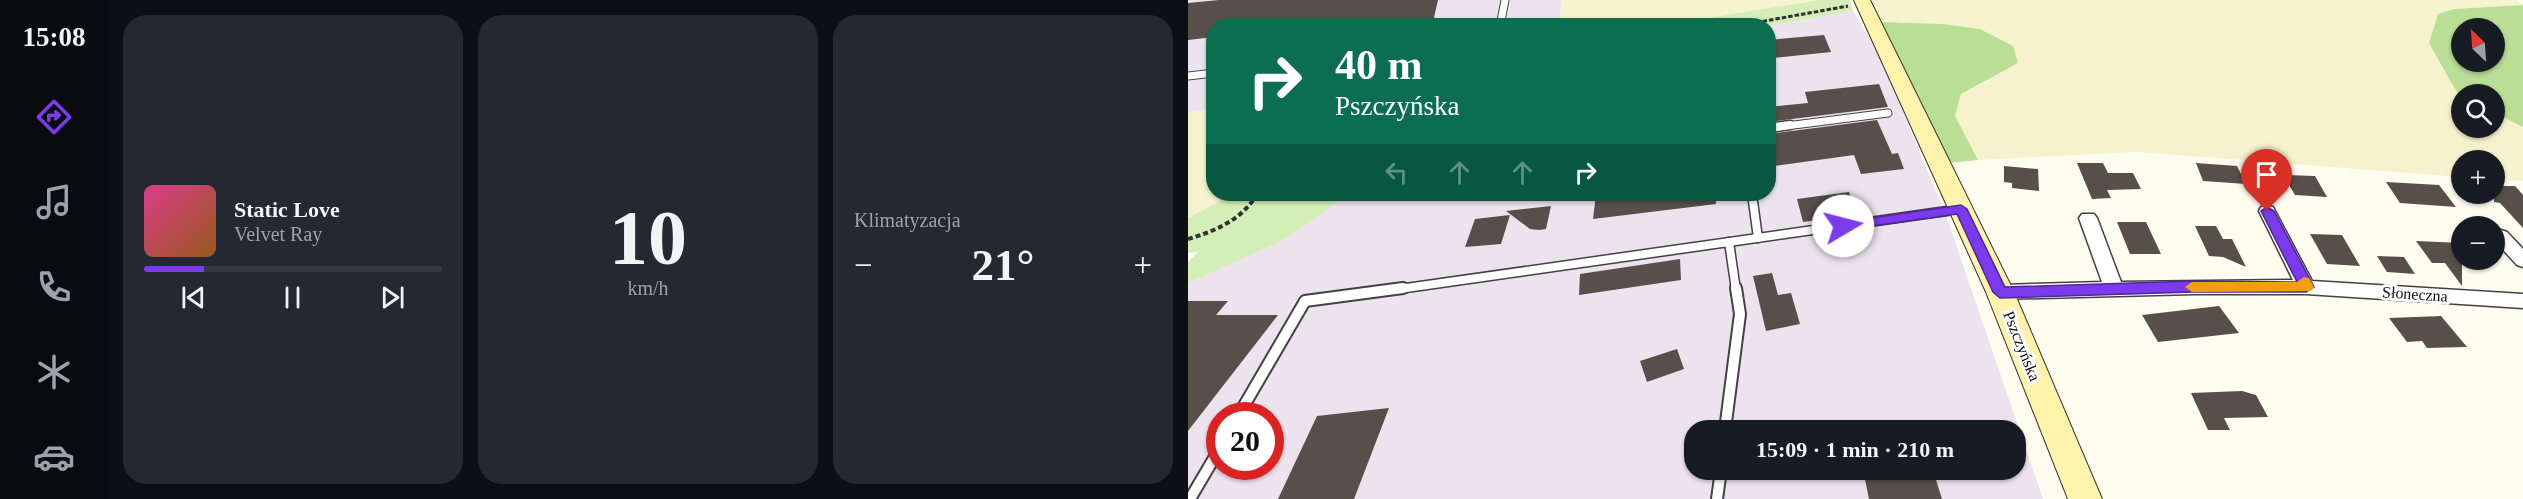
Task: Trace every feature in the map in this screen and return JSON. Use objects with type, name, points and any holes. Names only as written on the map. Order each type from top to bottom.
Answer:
[{"type":"main road","name":"Pszczyńska","points":[[1863,2],[2000,292],[2085,499]]},
{"type":"street","points":[[2267,211],[2306,287]]},
{"type":"street","points":[[2088,218],[2114,289]]},
{"type":"street","points":[[2505,241],[2523,261]]},
{"type":"street","name":"Słoneczna","points":[[2000,292],[2306,287],[2523,301]]},
{"type":"lane","points":[[1502,18],[1505,0]]},
{"type":"lane","points":[[1188,76],[1206,74]]},
{"type":"lane","points":[[1776,127],[1888,113]]},
{"type":"lane","points":[[1753,201],[1758,238]]},
{"type":"lane","points":[[1246,402],[1305,301],[1584,264],[1961,209]]},
{"type":"lane","points":[[1726,420],[1740,314],[1729,242]]},
{"type":"lane","points":[[1190,499],[1206,471]]},
{"type":"lane","points":[[1717,499],[1720,480]]},
{"type":"path","points":[[1776,19],[1863,2]]},
{"type":"path","points":[[1188,239],[1236,218],[1254,201]]},
{"type":"shaded area","points":[[1188,0],[1562,0],[1560,18],[1206,18],[1206,110],[1188,113]]},
{"type":"shaded area","points":[[1562,0],[1818,0],[1708,18],[1560,18]]},
{"type":"shaded area","points":[[1872,0],[2517,0],[2523,5],[2454,9],[2454,18],[2451,18],[2451,72],[2457,72],[2457,84],[2451,84],[2451,138],[2505,138],[2505,118],[2523,127],[2523,181],[2505,180],[2505,150],[2451,150],[2451,176],[2138,152],[1978,160],[1955,116],[1961,94],[1987,81],[2013,46],[1980,29],[1943,24],[1881,22]]},
{"type":"shaded area","points":[[1853,11],[1880,56],[1948,221],[2016,420],[1684,420],[1684,480],[2026,480],[2026,449],[2043,499],[1188,499],[1188,283],[1282,241],[1339,201],[1776,201],[1776,25]]},
{"type":"shaded area","points":[[1206,110],[1206,201],[1220,201],[1188,218],[1188,113]]},
{"type":"green space","points":[[1819,0],[1850,0],[1853,11],[1776,25],[1776,18],[1708,18]]},
{"type":"green space","points":[[2523,5],[2523,127],[2505,118],[2505,84],[2452,84],[2429,43],[2438,14],[2454,9]]},
{"type":"green space","points":[[1881,22],[1943,24],[1980,29],[2013,46],[2018,63],[1961,94],[1955,116],[1978,160],[1949,163]]},
{"type":"green space","points":[[1220,201],[1339,201],[1282,241],[1188,283],[1188,262],[1198,252],[1188,253],[1188,218]]},
{"type":"building","points":[[1219,0],[1438,0],[1434,18],[1206,18],[1206,38],[1188,40],[1188,3]]},
{"type":"building","points":[[1824,35],[1831,52],[1776,58],[1776,39]]},
{"type":"building","points":[[1879,84],[1888,107],[1776,121],[1776,106],[1808,103],[1805,92]]},
{"type":"building","points":[[1877,120],[1892,154],[1898,153],[1904,169],[1861,174],[1854,155],[1776,166],[1776,133]]},
{"type":"building","points":[[2077,163],[2103,163],[2108,173],[2133,173],[2141,189],[2107,190],[2111,198],[2092,199]]},
{"type":"building","points":[[2196,163],[2237,166],[2246,184],[2203,181]]},
{"type":"building","points":[[2004,166],[2038,169],[2039,191],[2012,188],[2012,183],[2004,182]]},
{"type":"building","points":[[2283,175],[2315,176],[2327,197],[2295,195]]},
{"type":"building","points":[[2386,182],[2439,185],[2451,201],[2451,204],[2456,207],[2400,203]]},
{"type":"building","points":[[2505,186],[2515,186],[2523,195],[2523,228],[2501,204],[2505,204]]},
{"type":"building","points":[[1849,192],[1857,214],[1803,222],[1797,199]]},
{"type":"building","points":[[1595,201],[1716,201],[1716,204],[1593,219]]},
{"type":"building","points":[[1551,206],[1546,229],[1539,230],[1530,229],[1506,211]]},
{"type":"building","points":[[1510,215],[1501,244],[1465,247],[1475,219]]},
{"type":"building","points":[[2117,222],[2146,222],[2161,254],[2130,254]]},
{"type":"building","points":[[2195,226],[2216,226],[2223,239],[2232,239],[2246,267],[2223,257],[2209,256]]},
{"type":"building","points":[[2310,234],[2342,235],[2360,266],[2327,264]]},
{"type":"building","points":[[2416,241],[2451,243],[2451,270],[2462,270],[2462,286],[2445,263],[2432,263]]},
{"type":"building","points":[[2377,256],[2404,257],[2415,274],[2387,272]]},
{"type":"building","points":[[1680,259],[1681,280],[1579,295],[1580,274]]},
{"type":"building","points":[[1772,273],[1778,295],[1791,293],[1800,324],[1766,331],[1753,276]]},
{"type":"building","points":[[1188,301],[1228,301],[1216,315],[1278,315],[1210,402],[1206,402],[1206,408],[1188,431]]},
{"type":"building","points":[[2219,306],[2239,333],[2158,342],[2142,315]]},
{"type":"building","points":[[2441,316],[2467,347],[2427,348],[2422,341],[2407,342],[2389,318]]},
{"type":"building","points":[[1677,349],[1684,369],[1647,382],[1640,361]]},
{"type":"building","points":[[2242,391],[2256,395],[2268,417],[2224,418],[2230,430],[2208,430],[2191,393]]},
{"type":"building","points":[[1389,408],[1354,499],[1278,499],[1317,416]]},
{"type":"building","points":[[1865,480],[1936,480],[1942,499],[1869,499]]},
{"type":"slow traffic","points":[[2192,287],[2306,287],[2304,282]]},
{"type":"route","points":[[1843,226],[1961,209],[2000,292],[2194,287],[2306,287],[2267,211]]}]
